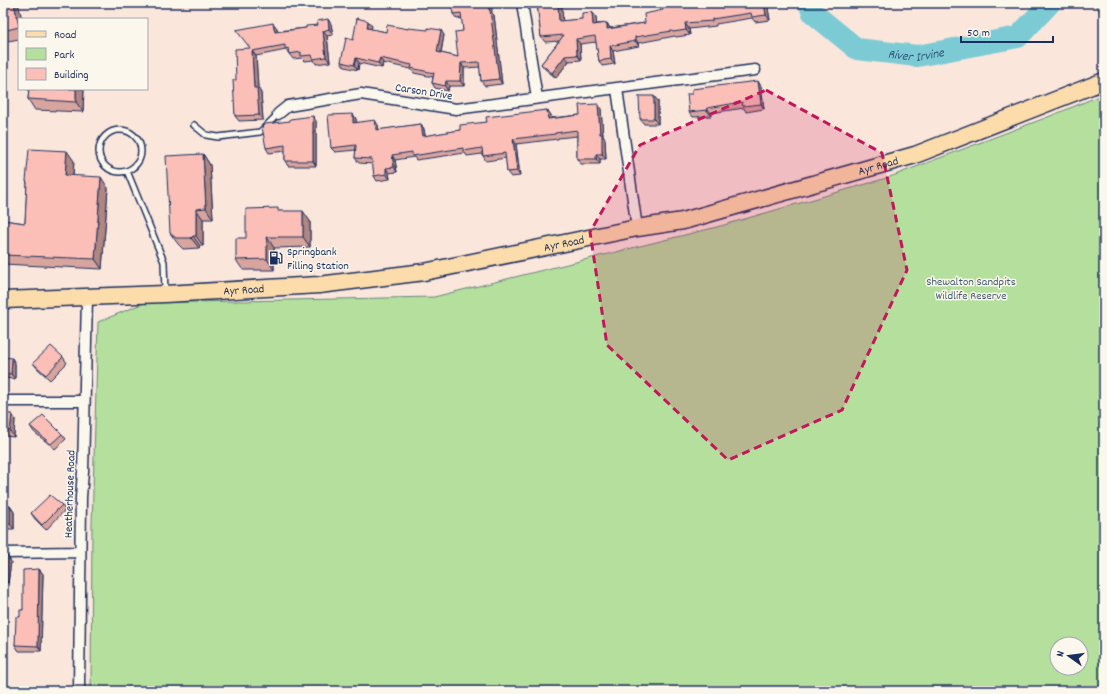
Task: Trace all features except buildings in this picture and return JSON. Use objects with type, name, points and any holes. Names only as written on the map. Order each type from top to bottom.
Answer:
[{"type":"main road","name":"Ayr Road","points":[[3,300],[165,294],[319,285],[424,272],[637,228],[683,221],[915,154],[1104,81]]},
{"type":"street","points":[[522,3],[537,98]]},
{"type":"street","name":"Carson Drive","points":[[278,114],[288,106],[361,94],[456,109],[755,70]]},
{"type":"street","points":[[617,89],[637,228]]},
{"type":"street","name":"Heatherhouse Road","points":[[79,691],[81,497],[87,297]]},
{"type":"street","points":[[3,401],[84,401]]},
{"type":"street","points":[[3,553],[80,552]]},
{"type":"lane","points":[[194,125],[206,134],[218,136],[260,132],[278,114]]},
{"type":"lane","points":[[117,130],[130,133],[139,143],[140,156],[133,168],[127,171],[113,171],[107,168],[102,163],[99,156],[99,149],[105,137],[117,130]]},
{"type":"lane","points":[[127,171],[164,262],[165,294]]},
{"type":"highlighted area","points":[[766,90],[882,153],[907,270],[842,410],[728,460],[607,345],[590,232],[640,145]]},
{"type":"green space","points":[[1096,3],[1104,3],[1104,23]]},
{"type":"green space","name":"Shewalton Sandpits Wildlife Reserve","points":[[1104,94],[1104,691],[91,691],[92,525],[98,322],[144,303],[434,297],[717,227],[887,178]]},
{"type":"waterway","name":"River Irvine","points":[[809,3],[813,13],[857,49],[917,56],[1018,37],[1050,3]]},
{"type":"place","name":"Springbank Filling Station","points":[[276,258]]}]
